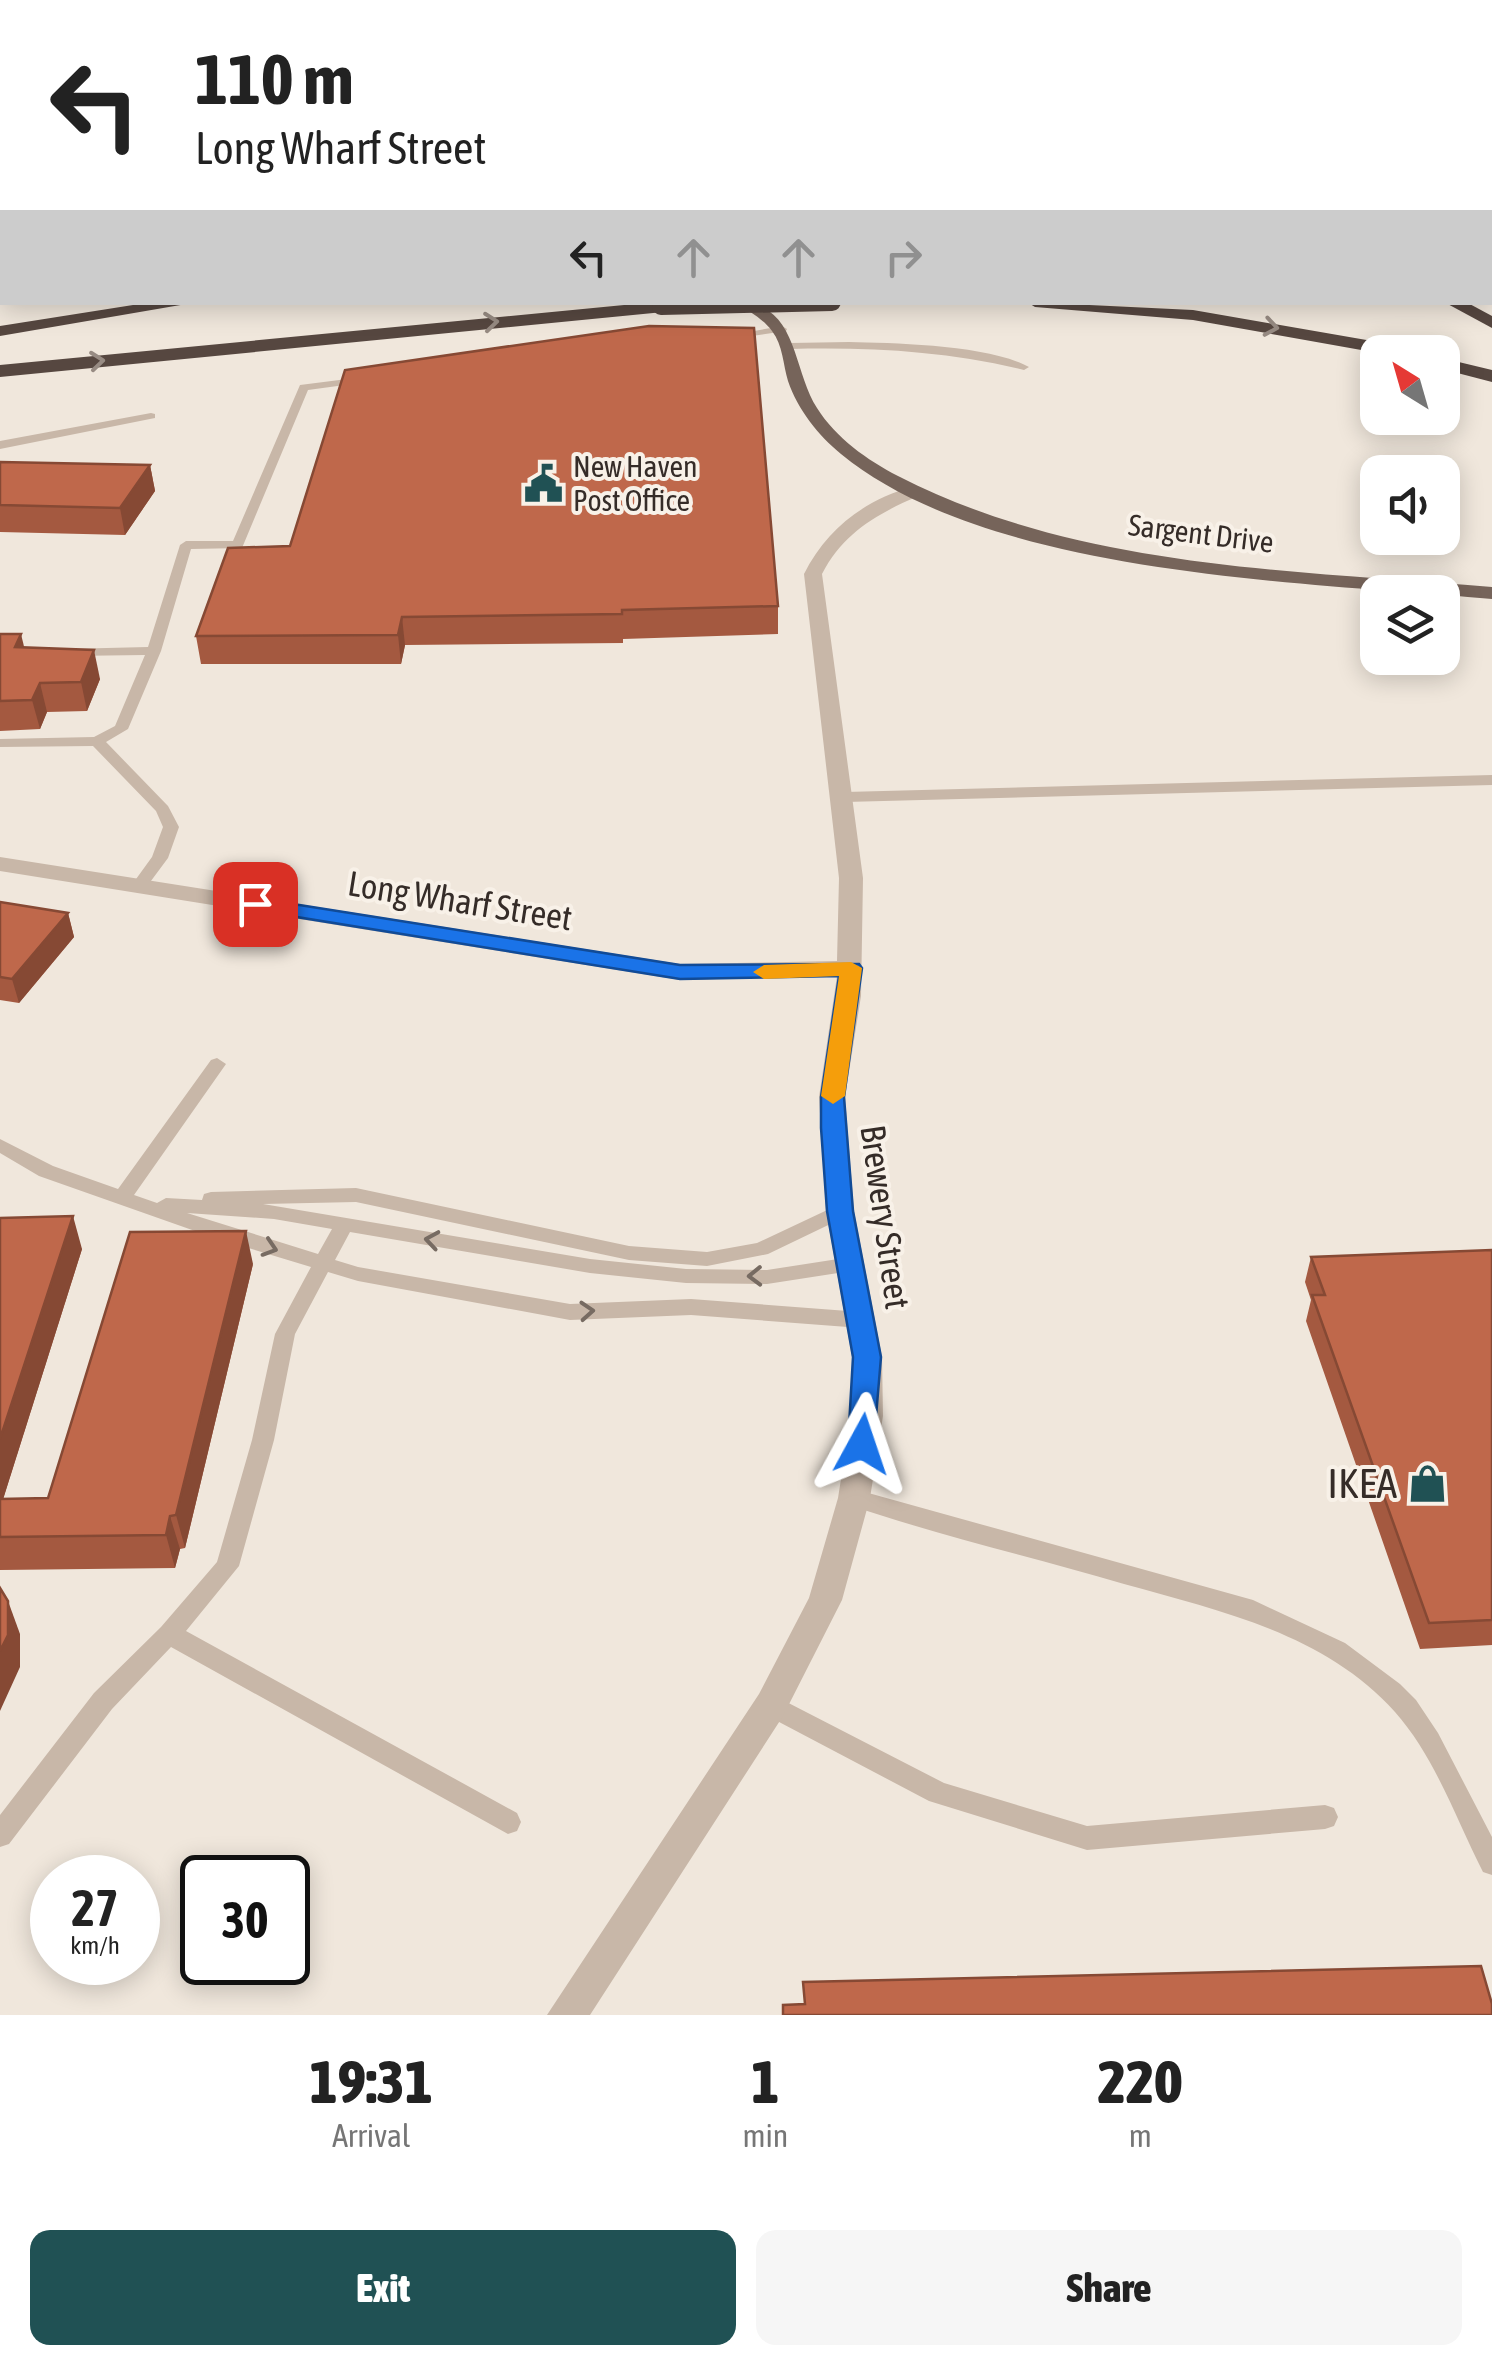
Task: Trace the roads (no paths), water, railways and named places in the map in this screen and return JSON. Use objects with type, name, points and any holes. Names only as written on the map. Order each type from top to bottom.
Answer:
[{"type":"highway","points":[[0,332],[171,305]]},
{"type":"highway","points":[[661,306],[667,305]]},
{"type":"highway","points":[[0,371],[674,305]]},
{"type":"highway","points":[[661,306],[704,305]]},
{"type":"highway","points":[[1069,305],[1232,320],[1360,344]]},
{"type":"highway","points":[[1458,305],[1492,323]]},
{"type":"highway","points":[[1460,368],[1492,376]]},
{"type":"main road","points":[[748,305],[782,329],[802,397],[820,426],[856,457],[912,492]]},
{"type":"main road","name":"Sargent Drive","points":[[912,492],[986,521],[1088,546],[1172,560],[1492,592]]},
{"type":"street","name":"Brewery Street","points":[[567,2015],[771,1705],[825,1600],[854,1498],[867,1416],[867,1357],[840,1211],[832,1097],[851,968],[851,878],[844,796],[813,574],[823,552],[850,522],[912,492]]},
{"type":"street","name":"Long Wharf Street","points":[[0,864],[680,972],[851,968]]},
{"type":"lane","points":[[720,337],[782,329]]},
{"type":"lane","points":[[790,346],[920,348],[978,354],[1024,367]]},
{"type":"lane","points":[[0,742],[97,741],[121,729],[154,651],[186,546],[238,546],[304,387],[373,379]]},
{"type":"lane","points":[[0,445],[151,416]]},
{"type":"lane","points":[[58,652],[154,651]]},
{"type":"lane","points":[[97,741],[163,809],[171,827],[160,858],[139,886]]},
{"type":"lane","points":[[844,796],[1492,780]]},
{"type":"lane","points":[[123,1196],[217,1064]]},
{"type":"lane","points":[[0,1145],[46,1171],[321,1264],[476,1292],[518,1306],[570,1312],[691,1307],[861,1320]]},
{"type":"lane","points":[[146,1203],[356,1195],[628,1253],[707,1259],[761,1249],[840,1211]]},
{"type":"lane","points":[[146,1203],[274,1212],[590,1266],[686,1276],[768,1276],[851,1264]]},
{"type":"lane","points":[[0,1836],[103,1701],[169,1634],[227,1566],[263,1440],[284,1334],[344,1224]]},
{"type":"lane","points":[[854,1498],[1252,1610],[1297,1628],[1354,1662],[1410,1712],[1492,1864]]},
{"type":"lane","points":[[169,1634],[508,1822]]},
{"type":"lane","points":[[771,1705],[938,1793],[1087,1838],[1324,1817]]},
{"type":"place","name":"New Haven Post Office","points":[[543,484]]},
{"type":"place","name":"IKEA","points":[[1427,1483]]}]
